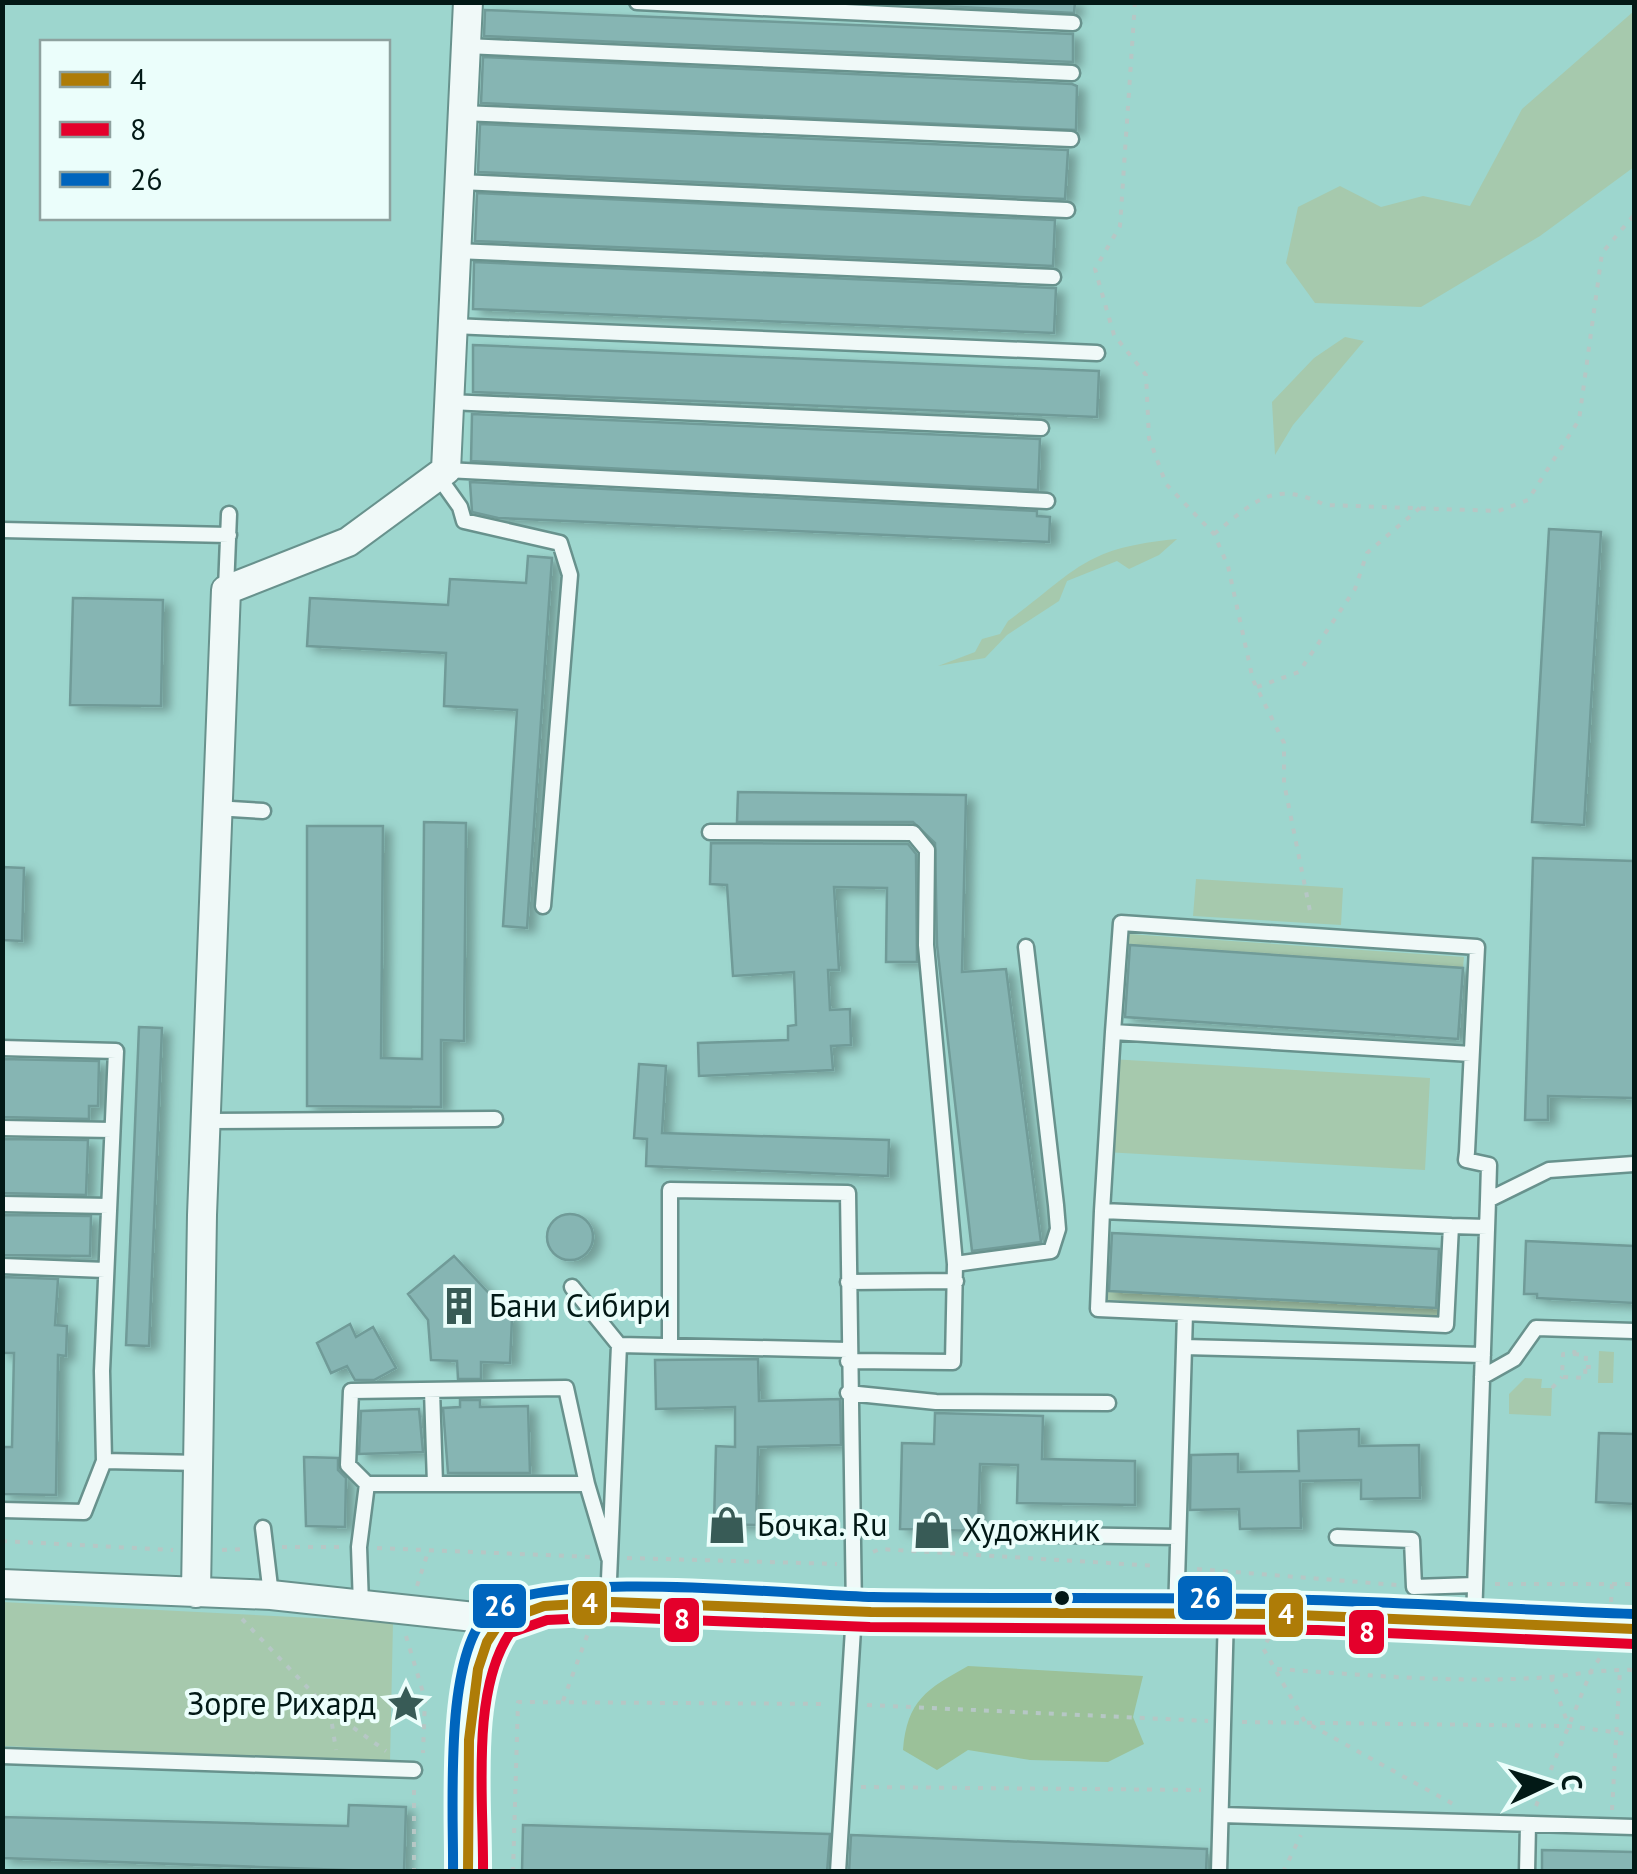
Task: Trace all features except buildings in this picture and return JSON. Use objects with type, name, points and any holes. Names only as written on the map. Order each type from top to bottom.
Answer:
[{"type":"street","points":[[207,1594],[198,1552],[202,1215],[226,590],[348,542],[442,473],[449,402],[468,2]]},
{"type":"street","points":[[2,1584],[271,1595],[502,1620]]},
{"type":"street","points":[[468,1872],[474,1674],[484,1642],[502,1620],[526,1608],[608,1603],[854,1613],[1272,1614],[1622,1629]]},
{"type":"lane","points":[[637,2],[1073,23]]},
{"type":"lane","points":[[466,46],[1072,73]]},
{"type":"lane","points":[[462,113],[1071,140]]},
{"type":"lane","points":[[460,182],[1067,210]]},
{"type":"lane","points":[[456,250],[1053,278]]},
{"type":"lane","points":[[453,326],[1097,353]]},
{"type":"lane","points":[[449,402],[1041,428]]},
{"type":"lane","points":[[442,473],[1047,501]]},
{"type":"lane","points":[[442,473],[464,521],[560,544],[570,575],[544,906]]},
{"type":"lane","points":[[226,590],[229,514]]},
{"type":"lane","points":[[2,530],[229,535]]},
{"type":"lane","points":[[215,808],[264,811]]},
{"type":"lane","points":[[619,1345],[952,1362],[956,1264],[926,945],[927,850],[913,833],[710,832]]},
{"type":"lane","points":[[1451,1226],[1446,1325],[1098,1309],[1121,922],[1477,947],[1466,1160],[1489,1165],[1474,1620]]},
{"type":"lane","points":[[956,1264],[1051,1251],[1058,1229],[1026,947]]},
{"type":"lane","points":[[1113,1032],[1471,1054]]},
{"type":"lane","points":[[2,1048],[116,1051],[105,1270],[104,1462],[84,1512],[2,1510]]},
{"type":"lane","points":[[208,1121],[495,1119]]},
{"type":"lane","points":[[2,1128],[112,1130]]},
{"type":"lane","points":[[1488,1200],[1549,1170],[1634,1164]]},
{"type":"lane","points":[[670,1346],[670,1190],[848,1193],[854,1613],[838,1872]]},
{"type":"lane","points":[[2,1204],[109,1206]]},
{"type":"lane","points":[[1102,1211],[1487,1227]]},
{"type":"lane","points":[[2,1266],[105,1270]]},
{"type":"lane","points":[[848,1282],[956,1281]]},
{"type":"lane","points":[[572,1287],[619,1345],[608,1603]]},
{"type":"lane","points":[[1176,1614],[1185,1313]]},
{"type":"lane","points":[[1482,1377],[1514,1359],[1536,1328],[1634,1331]]},
{"type":"lane","points":[[1184,1347],[1483,1355]]},
{"type":"lane","points":[[587,1484],[367,1484],[348,1465],[351,1392],[566,1388],[587,1484],[609,1558]]},
{"type":"lane","points":[[432,1390],[435,1484]]},
{"type":"lane","points":[[848,1394],[936,1402],[1108,1403]]},
{"type":"lane","points":[[104,1462],[201,1464]]},
{"type":"lane","points":[[361,1605],[360,1547],[367,1484]]},
{"type":"lane","points":[[263,1528],[271,1595]]},
{"type":"lane","points":[[1004,1534],[1177,1537]]},
{"type":"lane","points":[[1337,1536],[1412,1540],[1414,1587],[1475,1584]]},
{"type":"lane","points":[[1219,1872],[1226,1614]]},
{"type":"lane","points":[[2,1756],[339,1771],[414,1770]]},
{"type":"lane","points":[[1220,1815],[1634,1827]]},
{"type":"lane","points":[[1527,1872],[1528,1824]]},
{"type":"path","points":[[1135,2],[1120,226],[1095,269],[1114,336],[1146,375],[1150,438],[1166,484],[1214,534],[1228,566],[1257,687],[1284,743],[1284,783],[1315,936]]},
{"type":"path","points":[[1214,534],[1263,494],[1303,494],[1325,505],[1498,511],[1528,500],[1578,420],[1602,253],[1634,215]]},
{"type":"path","points":[[1257,687],[1299,672],[1355,589],[1368,554],[1423,506]]},
{"type":"path","points":[[1574,1354],[1576,1328]]},
{"type":"path","points":[[1552,1388],[1562,1378],[1563,1354],[1586,1355],[1585,1378],[1562,1378]]},
{"type":"path","points":[[1586,1366],[1598,1367]]},
{"type":"path","points":[[2,1541],[198,1552],[360,1547],[852,1564],[880,1549],[1276,1574],[1414,1587]]},
{"type":"path","points":[[207,1594],[330,1711],[414,1770],[422,1770],[426,1699],[401,1620],[410,1608],[428,1550]]},
{"type":"path","points":[[1276,1574],[1271,1636],[1264,1648],[1305,1722],[1444,1796],[1475,1823]]},
{"type":"path","points":[[1528,1824],[1592,1669],[1622,1629],[1612,1583]]},
{"type":"path","points":[[1475,1584],[1634,1584]]},
{"type":"path","points":[[564,1701],[595,1614],[608,1603]]},
{"type":"path","points":[[1277,1669],[1410,1676],[1550,1676],[1592,1669],[1634,1670]]},
{"type":"path","points":[[1611,1825],[1620,1670]]},
{"type":"path","points":[[1550,1676],[1569,1726]]},
{"type":"path","points":[[513,1872],[518,1702],[846,1705]]},
{"type":"path","points":[[330,1711],[339,1771]]},
{"type":"path","points":[[414,1770],[414,1872]]},
{"type":"path","points":[[842,1787],[1221,1790]]},
{"type":"path","points":[[1284,1872],[1310,1818]]},
{"type":"green space","points":[[1634,11],[1634,167],[1540,236],[1421,307],[1315,303],[1286,263],[1298,207],[1340,186],[1381,207],[1423,196],[1470,206],[1522,109]]},
{"type":"green space","points":[[1345,337],[1364,341],[1293,425],[1275,455],[1272,402],[1314,358]]},
{"type":"green space","points":[[1177,539],[1159,555],[1129,569],[1117,561],[1067,581],[1059,601],[1007,635],[985,658],[938,666],[975,652],[982,639],[1000,634],[1008,621],[1084,564],[1121,548]]},
{"type":"green space","points":[[1196,879],[1343,888],[1341,925],[1193,916]]},
{"type":"green space","points":[[1128,934],[1464,957],[1463,968],[1128,945]]},
{"type":"green space","points":[[1110,1059],[1430,1078],[1425,1170],[1105,1152]]},
{"type":"green space","points":[[1108,1291],[1438,1308],[1438,1317],[1108,1300]]},
{"type":"green space","points":[[1599,1351],[1614,1352],[1613,1383],[1598,1383]]},
{"type":"green space","points":[[1525,1378],[1542,1379],[1541,1388],[1552,1388],[1551,1416],[1509,1414],[1509,1394]]},
{"type":"green space","points":[[2,1602],[393,1622],[390,1762],[3,1746]]},
{"type":"green space","points":[[968,1666],[1143,1676],[1133,1717],[1144,1744],[1108,1762],[1030,1760],[968,1750],[937,1770],[903,1750],[909,1719],[930,1690]]},
{"type":"transit line","name":"26","points":[[453,1872],[454,1732],[465,1658],[477,1629],[493,1609],[522,1597],[564,1590],[674,1587],[873,1597],[1318,1600],[1634,1614]]},
{"type":"transit line","name":"4","points":[[468,1872],[469,1740],[478,1669],[487,1642],[500,1622],[544,1606],[612,1602],[871,1612],[1273,1614],[1634,1629]]},
{"type":"transit line","name":"8","points":[[483,1872],[482,1749],[489,1686],[510,1633],[547,1620],[612,1617],[870,1627],[1318,1630],[1634,1644]]},
{"type":"place","name":"Бани Сибири","points":[[459,1306]]},
{"type":"place","name":"Бочка. Ru","points":[[727,1525]]},
{"type":"place","name":"Художник","points":[[932,1530]]},
{"type":"place","name":"Зорге Рихард","points":[[406,1704]]}]
